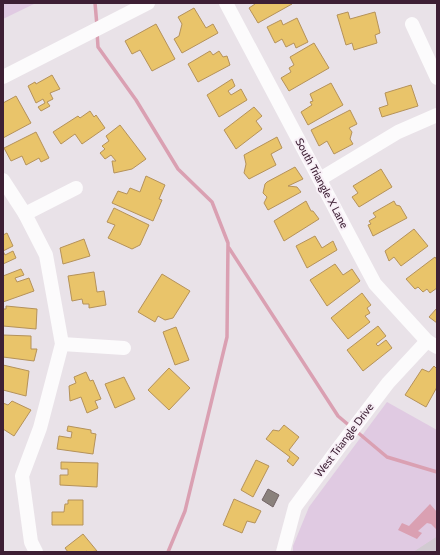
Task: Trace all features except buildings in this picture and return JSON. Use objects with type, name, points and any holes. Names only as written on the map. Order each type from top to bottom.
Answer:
[{"type":"street","points":[[3,77],[148,3]]},
{"type":"street","name":"South Triangle X Lane","points":[[226,3],[375,284],[432,344]]},
{"type":"street","points":[[412,24],[437,78]]},
{"type":"street","points":[[320,179],[398,132],[437,115]]},
{"type":"street","points":[[3,180],[25,214],[46,255],[62,344],[40,428],[22,476],[31,542],[36,552]]},
{"type":"street","points":[[25,214],[76,188]]},
{"type":"street","points":[[62,344],[124,348]]},
{"type":"street","name":"West Triangle Drive","points":[[283,552],[295,507],[388,382],[432,344]]},
{"type":"shaded area","points":[[3,3],[36,3],[3,19]]},
{"type":"shaded area","points":[[387,402],[437,430],[437,552],[293,552],[293,546],[309,507]]},
{"type":"shaded area","points":[[430,504],[437,512],[437,529],[431,524],[427,523],[418,531],[422,533],[417,539],[398,530],[402,523],[409,526]]},
{"type":"waterway","points":[[95,3],[97,26]]},
{"type":"waterway","points":[[97,32],[98,47],[136,100],[178,169],[212,202],[228,243],[227,337],[185,511],[168,552]]},
{"type":"waterway","points":[[229,248],[338,416],[351,427]]},
{"type":"waterway","points":[[356,431],[387,457],[437,472]]}]
